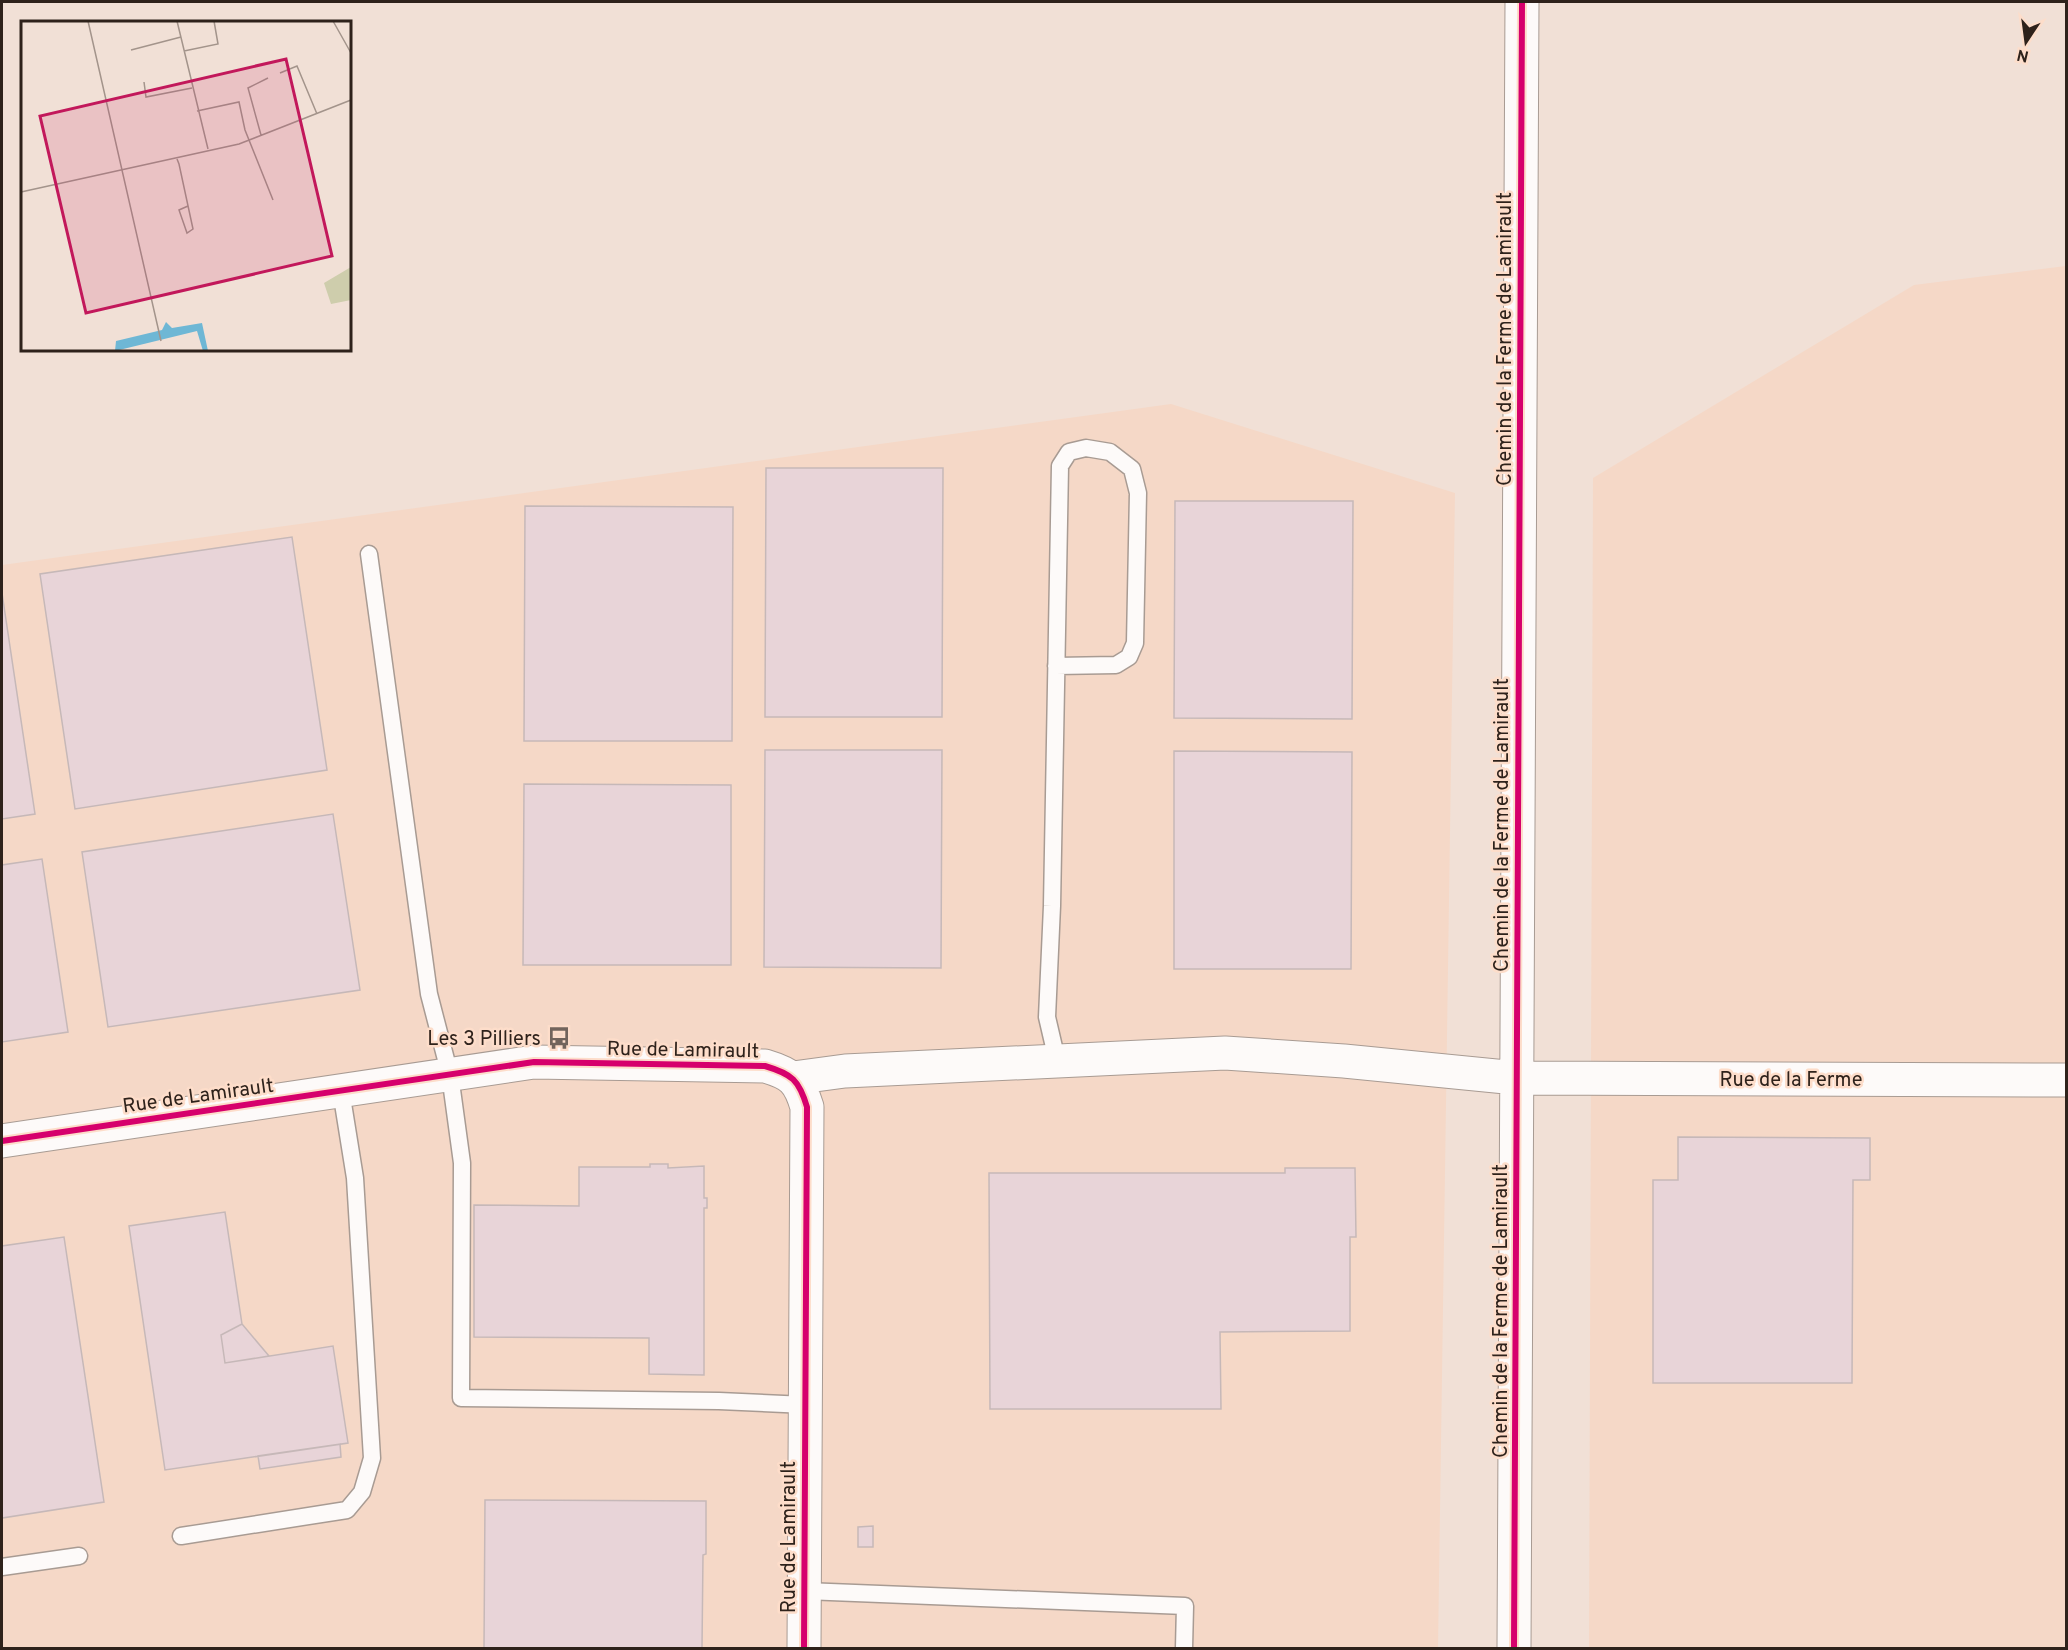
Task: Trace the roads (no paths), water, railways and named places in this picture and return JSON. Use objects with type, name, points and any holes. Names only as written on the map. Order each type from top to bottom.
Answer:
[{"type":"street","name":"Chemin de la Ferme de Lamirault","points":[[1514,1648],[1522,2]]},
{"type":"street","name":"Rue de la Ferme","points":[[793,1078],[845,1071],[1225,1053],[1344,1061],[1516,1078],[2067,1080]]},
{"type":"street","name":"Rue de Lamirault","points":[[2,1141],[534,1062],[765,1066],[779,1070],[793,1078],[801,1089],[807,1107],[804,1648]]},
{"type":"lane","points":[[1056,666],[1116,665],[1129,657],[1135,643],[1138,493],[1132,469],[1110,452],[1086,448],[1070,452],[1060,466],[1056,666],[1051,938],[1047,1017],[1057,1060]]},
{"type":"lane","points":[[369,554],[429,994],[450,1075],[462,1163],[460,1398],[719,1401],[806,1405]]},
{"type":"lane","points":[[181,1536],[347,1510],[362,1492],[372,1458],[355,1178],[341,1090]]},
{"type":"lane","points":[[2,1567],[79,1556]]},
{"type":"lane","points":[[805,1591],[1185,1606],[1184,1648]]},
{"type":"place","name":"Les 3 Pilliers","points":[[559,1038]]}]
